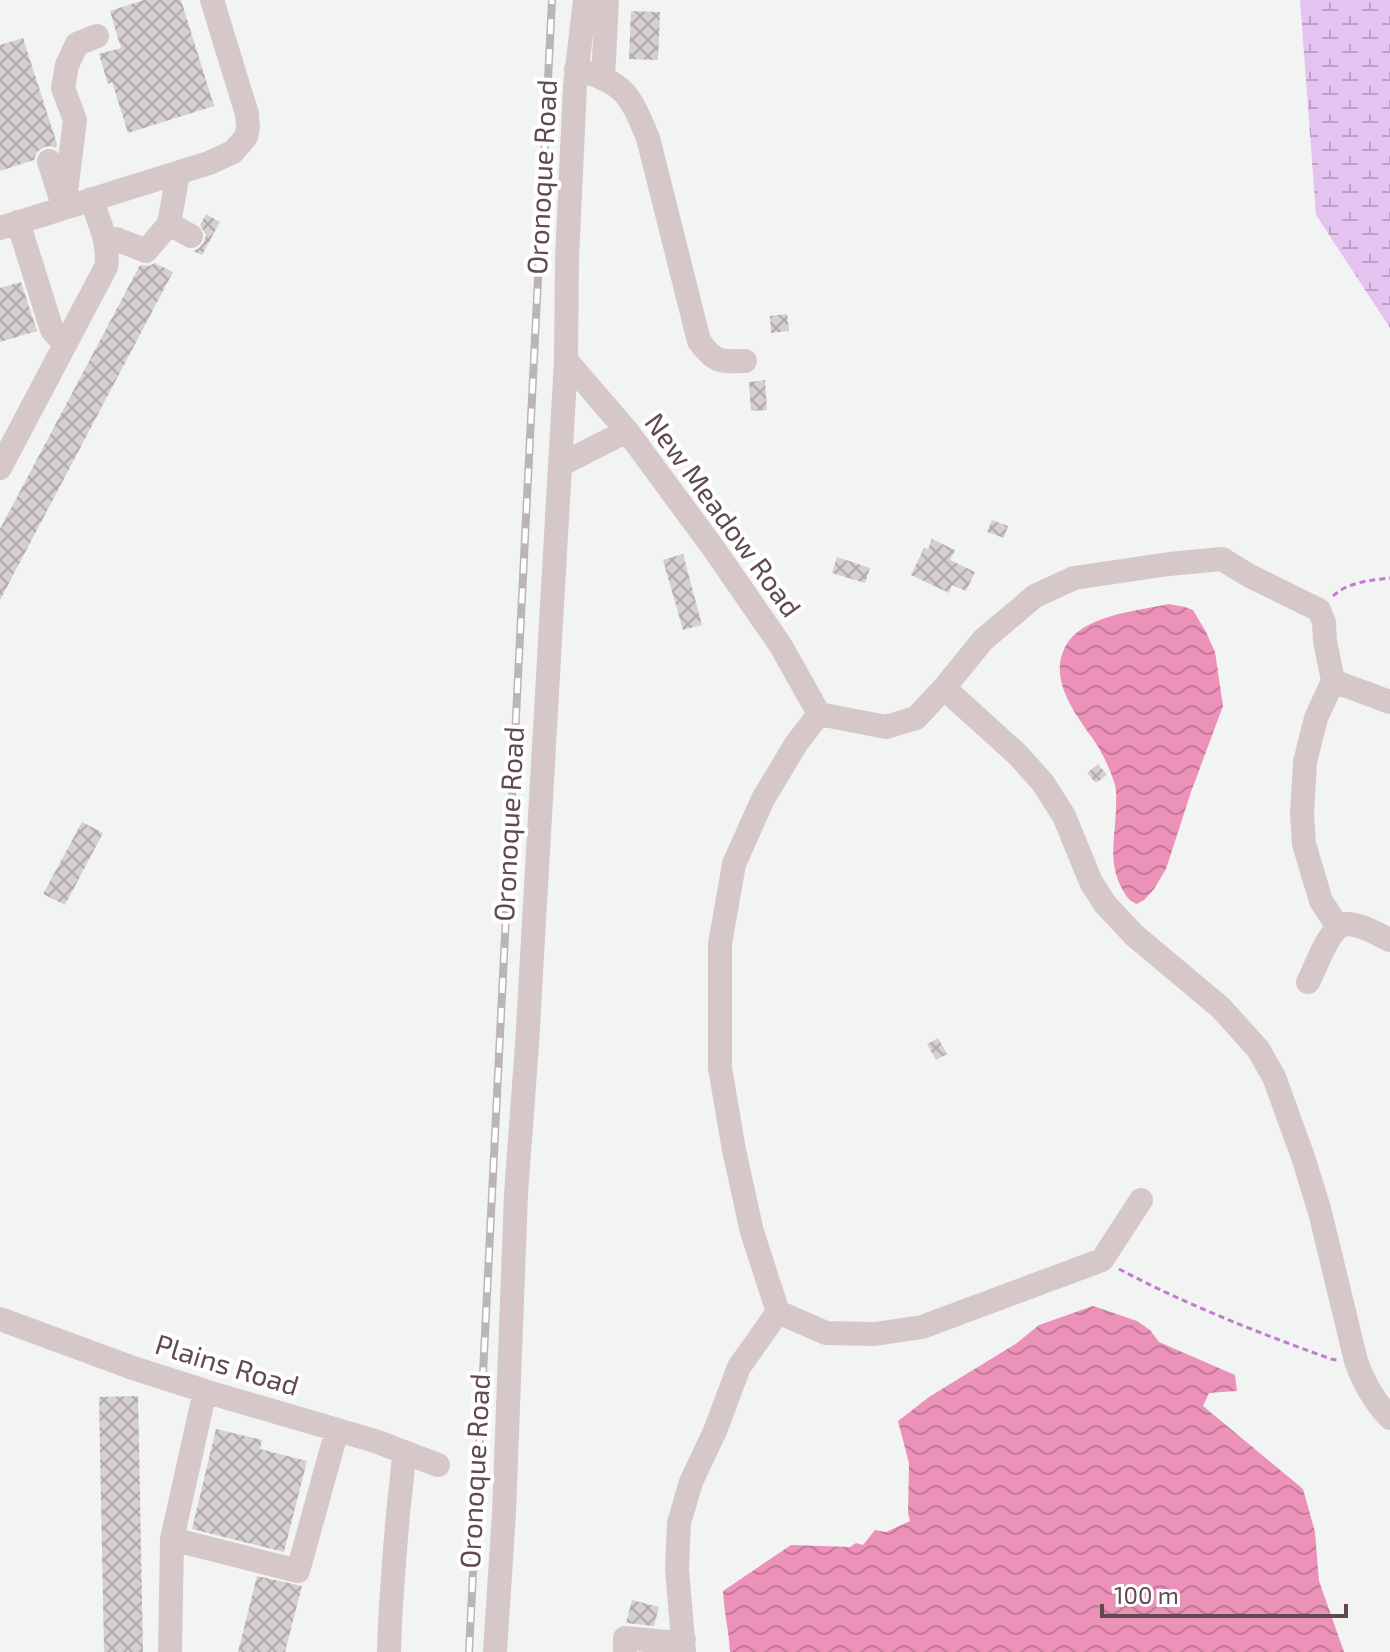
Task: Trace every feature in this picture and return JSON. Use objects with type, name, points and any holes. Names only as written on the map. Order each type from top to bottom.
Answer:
[{"type":"street","points":[[65,345],[52,330],[9,225],[178,173],[233,152],[246,137],[247,114],[212,0]]},
{"type":"street","name":"Oronoque Road","points":[[495,1652],[504,1513],[516,1194],[566,360],[567,258],[576,69],[585,0]]},
{"type":"street","points":[[603,79],[607,0]]},
{"type":"street","points":[[64,208],[75,120],[63,88],[67,65],[77,44],[97,36]]},
{"type":"street","points":[[576,69],[621,88],[634,107],[648,138],[699,341],[709,356],[722,362],[745,361]]},
{"type":"street","points":[[49,161],[64,208]]},
{"type":"street","points":[[105,242],[116,239],[146,251],[169,224],[178,173]]},
{"type":"street","points":[[0,468],[106,267],[105,242],[91,199]]},
{"type":"street","points":[[169,224],[191,236]]},
{"type":"street","name":"New Meadow Road","points":[[566,360],[627,431],[714,549],[781,646],[819,714]]},
{"type":"street","points":[[560,465],[627,431]]},
{"type":"street","points":[[1141,1200],[1102,1260],[922,1327],[875,1334],[826,1333],[778,1312],[752,1232],[720,1068],[720,944],[734,864],[763,799],[796,744],[819,714],[886,727],[916,718],[983,640],[1035,596],[1074,578],[1222,559],[1319,610],[1324,622],[1333,681],[1316,718],[1305,762],[1302,814],[1304,844],[1321,901],[1338,927]]},
{"type":"street","points":[[1333,681],[1390,702]]},
{"type":"street","points":[[944,688],[1018,755],[1043,783],[1064,816],[1091,882],[1105,904],[1134,935],[1221,1008],[1258,1049],[1274,1077],[1303,1157],[1363,1382],[1390,1418]]},
{"type":"street","points":[[1308,982],[1338,927],[1346,924],[1367,929],[1390,940]]},
{"type":"street","points":[[625,1652],[625,1638],[684,1646],[677,1569],[679,1523],[691,1482],[715,1431],[739,1367],[778,1312]]},
{"type":"street","name":"Plains Road","points":[[0,1319],[133,1368],[375,1441],[438,1465]]},
{"type":"street","points":[[170,1652],[172,1539],[205,1391]]},
{"type":"street","points":[[172,1539],[298,1571],[337,1430]]},
{"type":"street","points":[[389,1652],[404,1452]]},
{"type":"path","points":[[1319,610],[1338,592],[1366,580],[1390,578]]},
{"type":"path","points":[[1102,1260],[1145,1283],[1244,1327],[1331,1359],[1356,1361]]},
{"type":"green space","points":[[1300,0],[1390,0],[1390,328],[1316,215]]},
{"type":"water","points":[[1169,604],[1193,610],[1206,632],[1215,652],[1223,706],[1166,869],[1154,889],[1137,904],[1127,896],[1115,872],[1116,794],[1111,772],[1065,694],[1061,682],[1061,659],[1073,636],[1096,621]]},
{"type":"water","points":[[1093,1306],[1137,1321],[1150,1330],[1159,1342],[1235,1375],[1237,1391],[1209,1393],[1203,1406],[1303,1489],[1315,1532],[1319,1581],[1344,1652],[730,1652],[723,1591],[791,1545],[863,1545],[875,1530],[886,1532],[910,1521],[909,1463],[898,1421],[929,1397],[1017,1343],[1039,1325]]},
{"type":"building","points":[[144,0],[181,0],[214,106],[128,133],[112,82],[108,84],[99,54],[121,48],[110,11]]},
{"type":"building","points":[[631,11],[660,12],[658,60],[629,59]]},
{"type":"building","points":[[23,38],[57,144],[56,148],[44,147],[37,152],[34,160],[0,171],[0,45]]},
{"type":"building","points":[[206,214],[220,222],[202,255],[193,251],[204,242],[206,235],[200,225]]},
{"type":"building","points":[[155,263],[173,272],[0,600],[0,529],[140,265]]},
{"type":"building","points":[[21,282],[37,331],[0,342],[0,288]]},
{"type":"building","points":[[787,314],[789,331],[771,333],[770,316]]},
{"type":"building","points":[[765,380],[767,410],[751,411],[749,382]]},
{"type":"building","points":[[992,520],[1008,526],[1004,538],[987,532]]},
{"type":"building","points":[[932,539],[955,550],[950,560],[975,572],[966,591],[952,585],[949,593],[911,575]]},
{"type":"building","points":[[683,554],[702,625],[683,630],[663,560]]},
{"type":"building","points":[[837,557],[870,568],[865,583],[832,573]]},
{"type":"building","points":[[1098,764],[1107,775],[1096,783],[1087,773]]},
{"type":"building","points":[[82,822],[103,833],[65,905],[43,894]]},
{"type":"building","points":[[938,1038],[947,1054],[936,1060],[927,1044]]},
{"type":"building","points":[[138,1396],[143,1652],[104,1652],[99,1397]]},
{"type":"building","points":[[216,1429],[262,1440],[260,1449],[307,1461],[284,1552],[192,1529]]},
{"type":"building","points":[[257,1576],[302,1586],[285,1652],[238,1652]]},
{"type":"building","points":[[632,1600],[659,1607],[654,1626],[626,1623]]},
{"type":"railway","points":[[469,1652],[552,0]]}]
